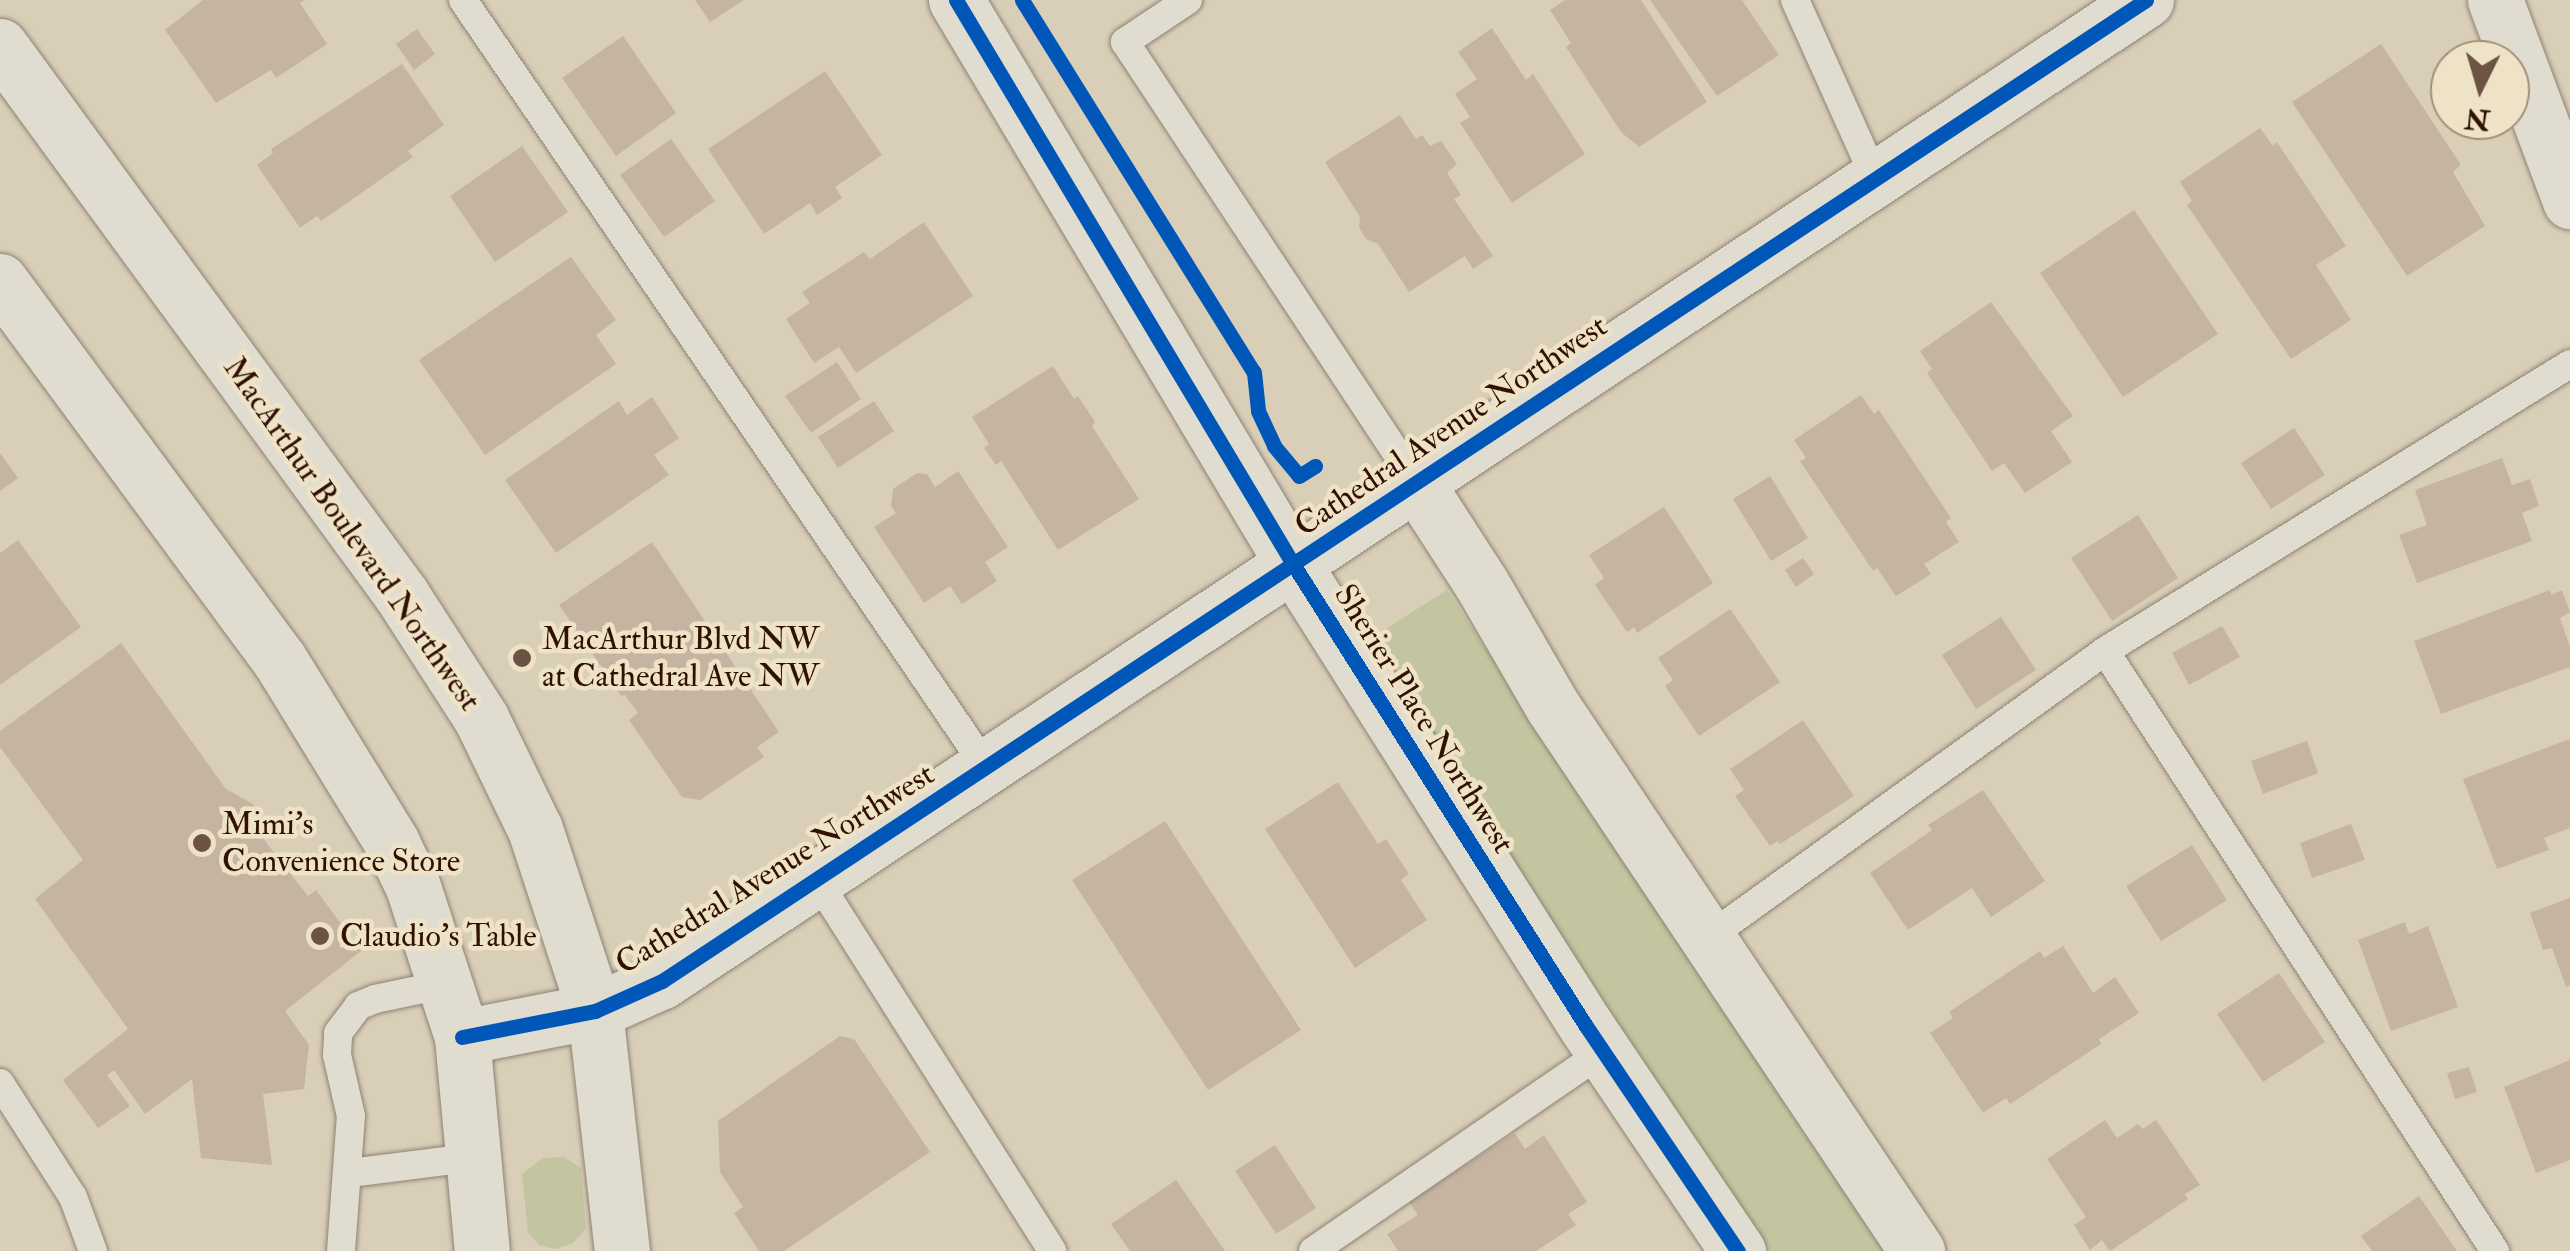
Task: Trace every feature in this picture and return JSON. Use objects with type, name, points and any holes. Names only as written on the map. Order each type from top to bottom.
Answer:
[{"type":"street","name":"Sherier Place Northwest","points":[[956,0],[1293,564],[1603,1052],[1738,1251]]},
{"type":"street","name":"Cathedral Avenue Northwest","points":[[462,1037],[595,1011],[662,981],[2146,0]]},
{"type":"street","points":[[2495,0],[2570,201]]},
{"type":"street","name":"MacArthur Boulevard Northwest","points":[[0,46],[401,594],[464,687],[536,829],[595,1011],[622,1251]]},
{"type":"street","points":[[0,282],[279,659],[360,784],[413,887],[462,1037],[482,1251]]},
{"type":"street","points":[[1415,482],[1481,582],[1553,707],[1917,1251]]},
{"type":"lane","points":[[463,0],[986,767]]},
{"type":"lane","points":[[1188,0],[1125,42],[1415,482]]},
{"type":"lane","points":[[1795,0],[1875,178]]},
{"type":"lane","points":[[1706,939],[2105,651],[2570,364]]},
{"type":"lane","points":[[2105,651],[2495,1251]]},
{"type":"lane","points":[[818,880],[1052,1251]]},
{"type":"lane","points":[[341,1251],[350,1174],[350,1116],[337,1055],[338,1033],[358,1006],[375,998],[446,984]]},
{"type":"lane","points":[[1313,1251],[1603,1052]]},
{"type":"lane","points":[[0,1083],[73,1198],[93,1251]]},
{"type":"lane","points":[[350,1174],[476,1157]]},
{"type":"green space","points":[[1447,590],[1885,1251],[1769,1251],[1367,641]]},
{"type":"green space","points":[[564,1157],[581,1168],[586,1229],[573,1243],[556,1249],[539,1245],[528,1233],[522,1174],[543,1158]]},
{"type":"building","points":[[203,0],[305,0],[300,3],[327,44],[276,78],[271,70],[216,103],[165,30]]},
{"type":"building","points":[[695,0],[744,0],[710,22]]},
{"type":"building","points":[[1565,0],[1641,0],[1707,102],[1639,147],[1621,132],[1566,47],[1571,43],[1550,10]]},
{"type":"building","points":[[1650,0],[1742,0],[1779,55],[1717,96]]},
{"type":"building","points":[[1492,28],[1526,80],[1533,74],[1585,154],[1512,203],[1460,123],[1470,117],[1455,94],[1477,79],[1458,52]]},
{"type":"building","points":[[417,29],[435,54],[414,70],[396,44]]},
{"type":"building","points":[[623,36],[676,113],[616,156],[562,78]]},
{"type":"building","points":[[2381,44],[2430,118],[2430,140],[2444,140],[2461,165],[2453,172],[2485,226],[2407,276],[2292,102]]},
{"type":"building","points":[[402,64],[444,125],[408,151],[413,157],[321,221],[317,216],[300,228],[257,165],[273,153],[271,149]]},
{"type":"building","points":[[825,71],[882,155],[835,187],[842,198],[817,215],[810,203],[764,234],[708,149]]},
{"type":"building","points":[[1400,115],[1416,139],[1422,135],[1430,146],[1441,141],[1457,164],[1447,173],[1461,195],[1454,199],[1493,256],[1473,269],[1465,256],[1409,292],[1378,244],[1366,239],[1359,227],[1360,217],[1325,162]]},
{"type":"building","points":[[2260,128],[2273,146],[2277,142],[2346,246],[2316,265],[2351,320],[2291,359],[2187,205],[2192,201],[2180,182]]},
{"type":"building","points":[[671,139],[715,201],[664,237],[620,175]]},
{"type":"building","points":[[522,146],[568,212],[495,262],[450,196]]},
{"type":"building","points":[[2134,210],[2218,334],[2123,397],[2040,273]]},
{"type":"building","points":[[924,222],[973,296],[856,373],[839,347],[814,363],[786,319],[810,303],[802,292],[864,252],[870,259]]},
{"type":"building","points":[[571,257],[616,320],[596,335],[616,364],[485,455],[419,360]]},
{"type":"building","points":[[1991,302],[2073,416],[2051,431],[2072,462],[2025,493],[2004,463],[1992,471],[1927,373],[1932,369],[1920,351]]},
{"type":"building","points":[[837,362],[861,399],[811,433],[785,396]]},
{"type":"building","points":[[1053,366],[1095,422],[1092,426],[1139,499],[1058,550],[1001,461],[996,465],[984,448],[989,444],[972,417]]},
{"type":"building","points":[[1861,395],[1874,414],[1879,410],[1951,518],[1946,522],[1959,542],[1924,564],[1931,574],[1896,596],[1877,568],[1873,571],[1800,461],[1806,458],[1794,440]]},
{"type":"building","points":[[652,397],[679,438],[654,455],[669,475],[556,553],[505,480],[619,401],[627,415]]},
{"type":"building","points":[[874,401],[894,431],[838,468],[818,437]]},
{"type":"building","points":[[2294,428],[2325,475],[2271,509],[2241,463]]},
{"type":"building","points":[[0,453],[18,478],[0,491]]},
{"type":"building","points":[[2502,458],[2512,485],[2530,479],[2539,506],[2522,513],[2532,541],[2417,583],[2399,535],[2427,525],[2415,490]]},
{"type":"building","points":[[958,471],[1008,547],[985,562],[997,581],[962,604],[950,586],[924,603],[874,527],[896,513],[891,506],[893,489],[917,473],[927,474],[935,487]]},
{"type":"building","points":[[1770,476],[1808,538],[1771,561],[1733,499]]},
{"type":"building","points":[[1664,507],[1713,583],[1637,633],[1634,627],[1627,632],[1595,585],[1604,578],[1589,555]]},
{"type":"building","points":[[2138,515],[2178,578],[2112,621],[2071,558]]},
{"type":"building","points":[[18,540],[81,627],[0,685],[0,553]]},
{"type":"building","points":[[652,542],[779,732],[757,747],[764,757],[700,800],[682,797],[629,720],[638,713],[624,694],[622,697],[559,605]]},
{"type":"building","points":[[1803,558],[1814,574],[1796,587],[1785,570]]},
{"type":"building","points":[[2550,590],[2551,595],[2562,590],[2570,612],[2560,618],[2570,647],[2570,667],[2441,714],[2414,641]]},
{"type":"building","points":[[1730,609],[1780,682],[1699,736],[1665,686],[1673,680],[1658,658]]},
{"type":"building","points":[[2001,617],[2036,670],[1976,709],[1942,655]]},
{"type":"building","points":[[2222,626],[2240,657],[2189,685],[2172,653]]},
{"type":"building","points":[[121,643],[226,789],[253,804],[262,837],[275,854],[308,896],[316,890],[361,951],[285,1011],[309,1045],[304,1089],[263,1094],[272,1165],[201,1158],[192,1079],[145,1114],[114,1070],[107,1075],[130,1106],[98,1128],[63,1080],[128,1029],[35,899],[83,860],[0,747],[0,731]]},
{"type":"building","points":[[1803,720],[1854,796],[1780,844],[1778,841],[1770,846],[1735,796],[1744,790],[1730,769]]},
{"type":"building","points":[[2570,739],[2570,828],[2544,838],[2549,850],[2497,869],[2463,779]]},
{"type":"building","points":[[2307,741],[2318,773],[2263,794],[2251,761]]},
{"type":"building","points":[[1338,782],[1378,844],[1386,839],[1409,874],[1401,880],[1427,920],[1355,968],[1265,829]]},
{"type":"building","points":[[1983,790],[2045,881],[1991,917],[1972,888],[1908,930],[1870,873],[1932,830],[1928,825]]},
{"type":"building","points":[[1165,821],[1301,1030],[1208,1090],[1072,880]]},
{"type":"building","points":[[2351,824],[2365,860],[2312,878],[2300,843]]},
{"type":"building","points":[[2192,845],[2227,900],[2161,941],[2126,886]]},
{"type":"building","points":[[2570,898],[2570,985],[2566,987],[2552,948],[2543,950],[2530,913]]},
{"type":"building","points":[[2405,922],[2409,934],[2428,926],[2458,1007],[2391,1031],[2358,940]]},
{"type":"building","points":[[2063,946],[2093,993],[2115,977],[2139,1013],[2099,1039],[2101,1044],[2010,1104],[2006,1098],[1983,1113],[1930,1033],[1953,1018],[1949,1012],[2040,951],[2044,958]]},
{"type":"building","points":[[2279,973],[2325,1042],[2263,1082],[2217,1014]]},
{"type":"building","points":[[840,1036],[854,1039],[930,1152],[784,1251],[759,1251],[734,1213],[743,1207],[720,1172],[718,1121]]},
{"type":"building","points":[[2570,1060],[2570,1160],[2536,1173],[2504,1087]]},
{"type":"building","points":[[2469,1067],[2477,1092],[2455,1099],[2447,1073]]},
{"type":"building","points":[[2105,1120],[2117,1138],[2138,1124],[2143,1129],[2156,1120],[2200,1185],[2185,1194],[2188,1199],[2110,1251],[2102,1240],[2090,1250],[2074,1225],[2086,1217],[2047,1159]]},
{"type":"building","points":[[1515,1133],[1525,1149],[1544,1135],[1587,1202],[1568,1214],[1576,1225],[1536,1251],[1398,1251],[1387,1234],[1418,1215],[1409,1202]]},
{"type":"building","points":[[1275,1145],[1316,1208],[1276,1234],[1235,1171]]},
{"type":"building","points":[[1176,1180],[1225,1251],[1130,1251],[1111,1224]]},
{"type":"building","points":[[2419,1196],[2457,1251],[2372,1251],[2361,1236]]},
{"type":"cycle path","points":[[956,0],[1293,564],[1586,1026],[1738,1251]]},
{"type":"cycle path","points":[[1022,0],[1254,372],[1258,411],[1274,446],[1299,476],[1315,466]]},
{"type":"cycle path","points":[[462,1037],[595,1011],[662,981],[2146,0]]},
{"type":"place","name":"MacArthur Blvd NW at Cathedral Ave NW","points":[[522,658]]},
{"type":"place","name":"Mimi's Convenience Store","points":[[202,843]]},
{"type":"place","name":"Claudio's Table","points":[[320,936]]}]
